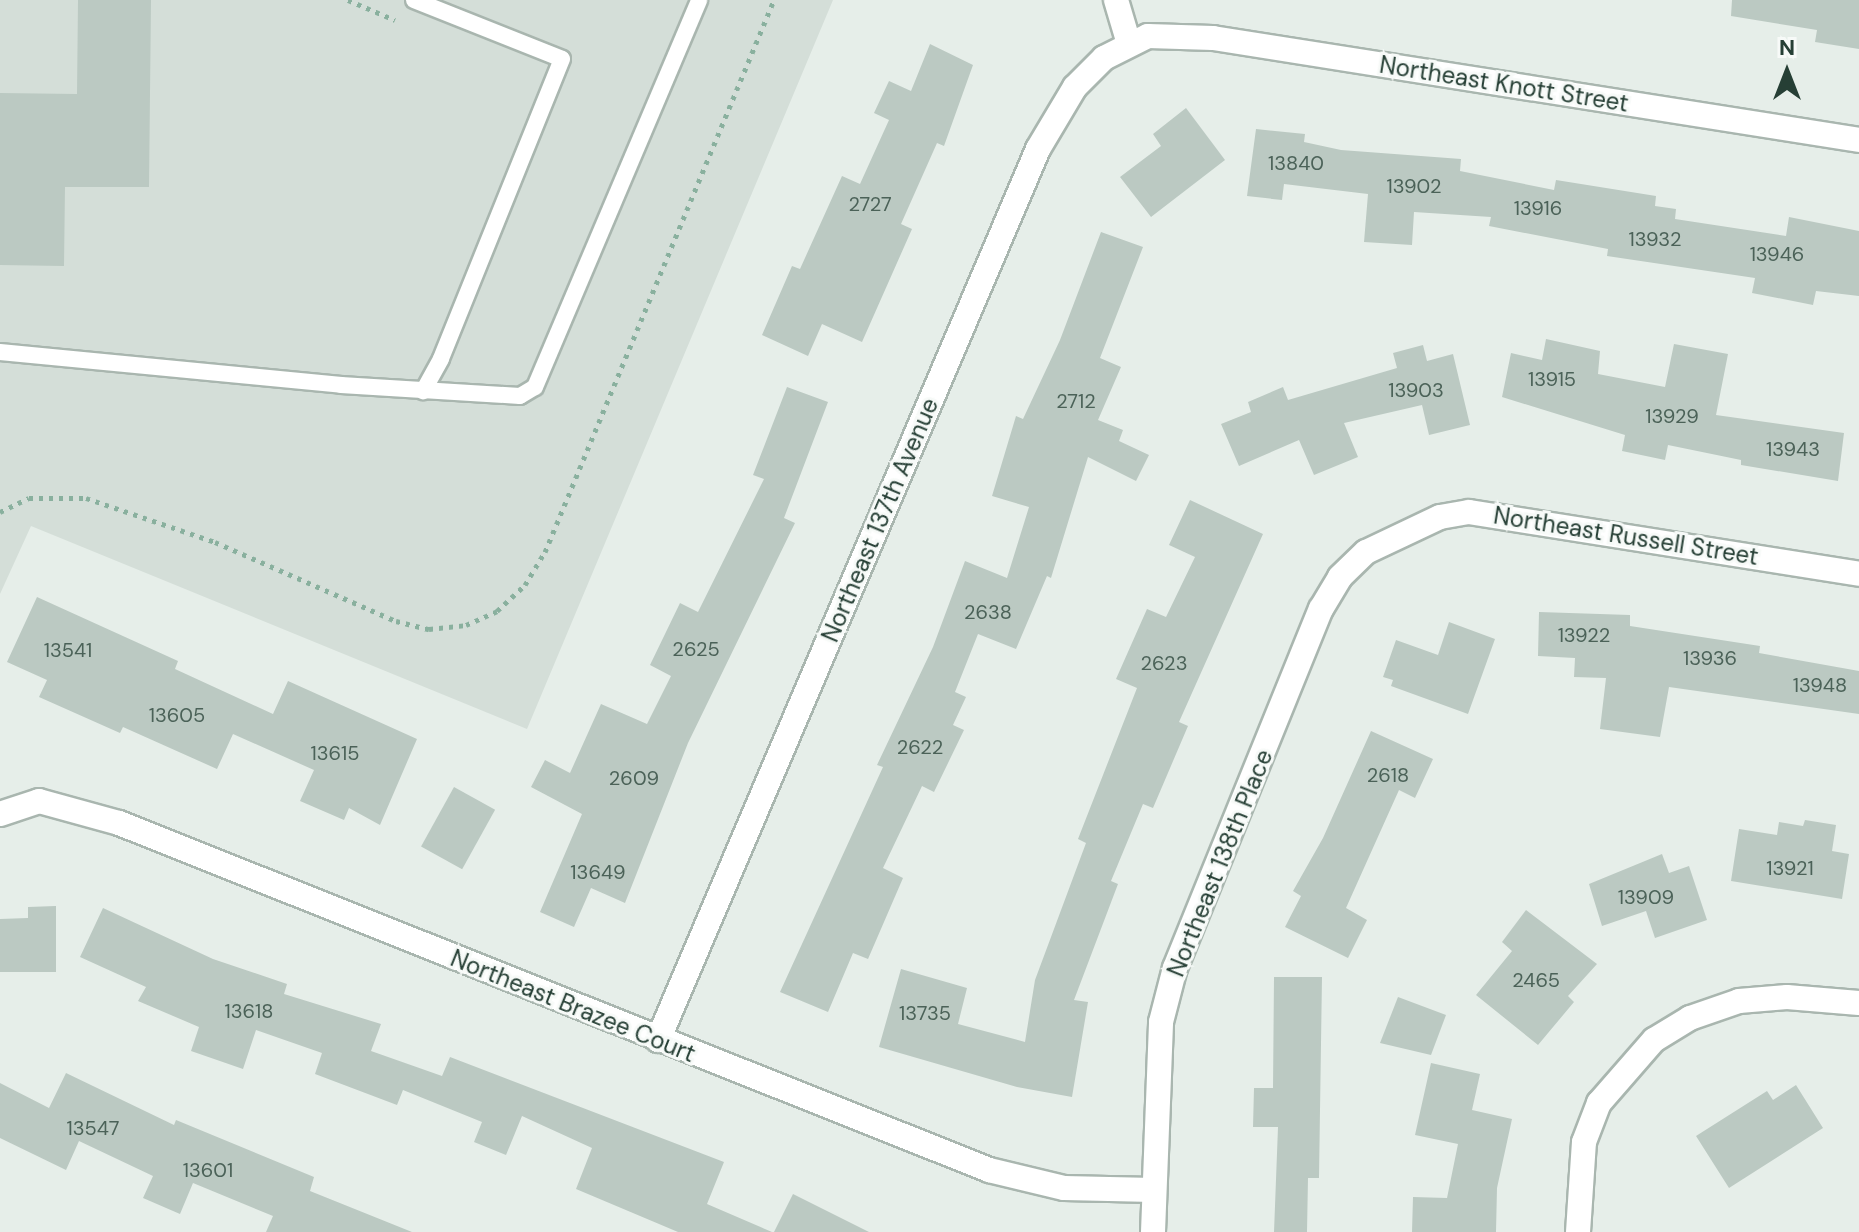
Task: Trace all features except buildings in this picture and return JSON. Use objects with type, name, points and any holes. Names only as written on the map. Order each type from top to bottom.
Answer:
[{"type":"street","points":[[1116,0],[1138,40]]},
{"type":"street","name":"Northeast Knott Street","points":[[1138,40],[1213,38],[1859,140]]},
{"type":"street","name":"Northeast 137th Avenue","points":[[658,1040],[1038,149],[1075,87],[1104,58],[1138,40]]},
{"type":"street","name":"Northeast Russell Street","points":[[1395,534],[1440,517],[1505,515],[1859,574]]},
{"type":"street","name":"Northeast 138th Place","points":[[1153,1232],[1161,1022],[1175,968],[1321,609],[1340,577],[1366,552],[1395,534]]},
{"type":"street","name":"Northeast Brazee Court","points":[[0,814],[39,801],[119,823],[658,1040],[1026,1181],[1064,1188],[1154,1190]]},
{"type":"street","points":[[1578,1232],[1584,1142],[1599,1103],[1654,1040],[1690,1018],[1739,1001],[1787,997],[1859,1003]]},
{"type":"lane","points":[[414,0],[562,59],[441,359],[423,391]]},
{"type":"lane","points":[[0,352],[423,391],[520,396],[535,387],[699,0]]},
{"type":"shaded area","points":[[0,0],[833,0],[527,729],[31,526],[0,594]]}]
